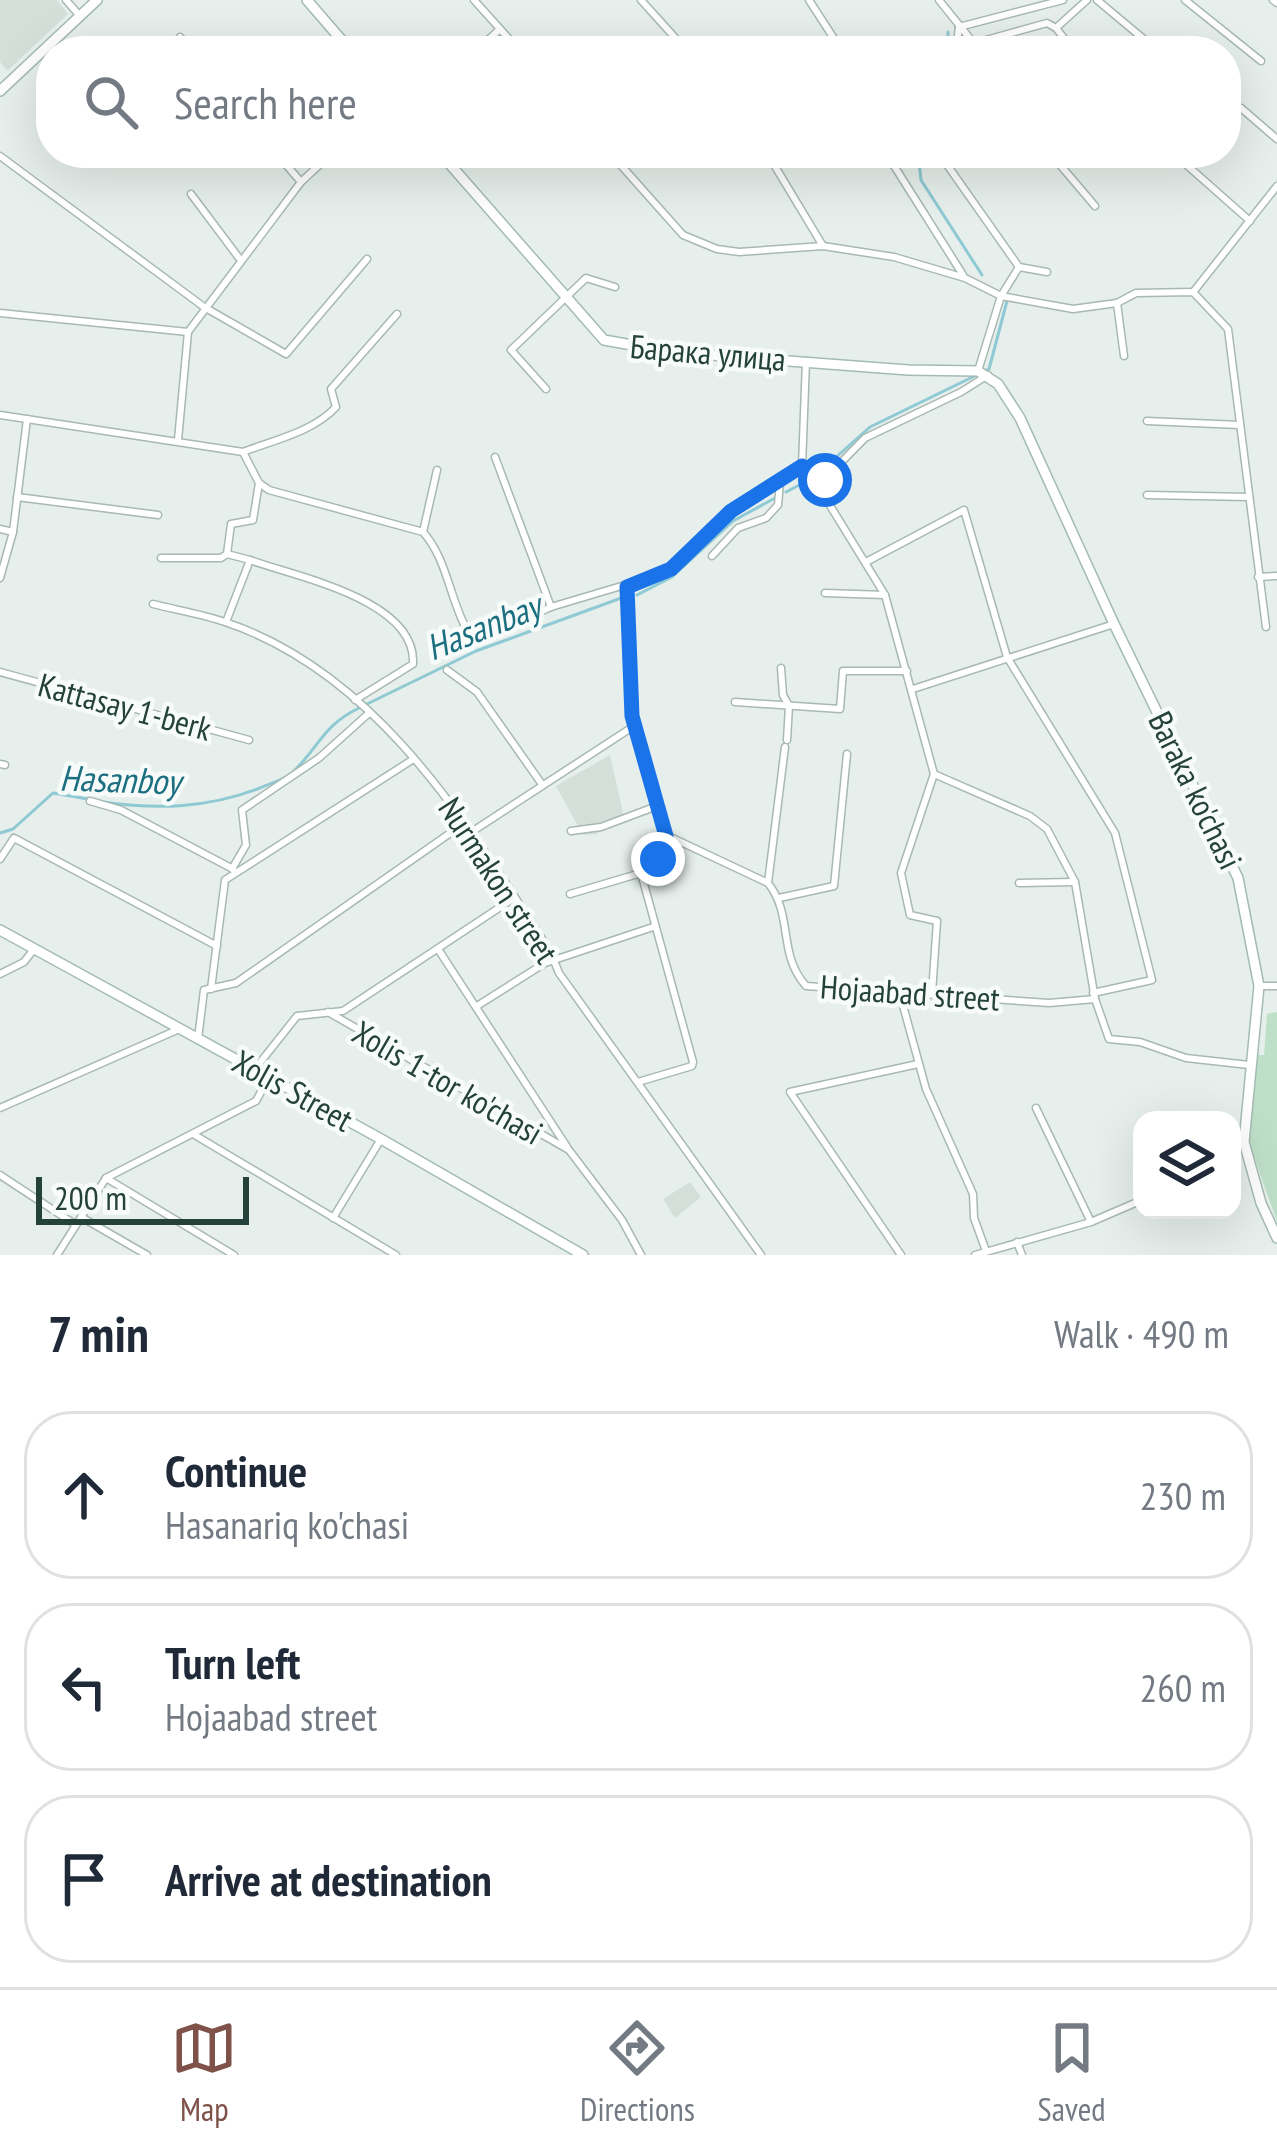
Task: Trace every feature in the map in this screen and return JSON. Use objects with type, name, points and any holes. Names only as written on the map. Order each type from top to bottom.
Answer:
[{"type":"main road","points":[[61,36],[97,0]]},
{"type":"main road","points":[[307,0],[338,36]]},
{"type":"main road","points":[[0,91],[36,62]]},
{"type":"main road","name":"Барака улица","points":[[453,168],[595,333],[616,344],[671,352],[982,372]]},
{"type":"main road","name":"Baraka ko'chasi","points":[[982,372],[1004,391],[1020,418],[1114,624],[1233,863],[1259,986],[1241,1111]]},
{"type":"main road","name":"Xolis Street","points":[[0,930],[583,1255]]},
{"type":"main road","name":"Baraka ko'chasi","points":[[1241,1138],[1277,1238]]},
{"type":"street","points":[[66,0],[79,15]]},
{"type":"street","points":[[474,0],[506,36]]},
{"type":"street","points":[[640,0],[673,36]]},
{"type":"street","points":[[808,0],[832,36]]},
{"type":"street","points":[[939,0],[968,36]]},
{"type":"street","points":[[959,27],[1063,0]]},
{"type":"street","points":[[1056,28],[1087,0]]},
{"type":"street","points":[[1097,0],[1140,36]]},
{"type":"street","points":[[1185,0],[1230,36]]},
{"type":"street","points":[[1010,36],[1047,23],[1062,36]]},
{"type":"street","points":[[958,36],[959,27]]},
{"type":"street","points":[[492,36],[500,29]]},
{"type":"street","points":[[1241,45],[1261,61]]},
{"type":"street","points":[[1241,109],[1277,139]]},
{"type":"street","points":[[0,156],[204,307],[288,354],[368,259]]},
{"type":"street","points":[[289,168],[301,182]]},
{"type":"street","points":[[178,440],[188,332],[240,259],[316,168]]},
{"type":"street","points":[[623,168],[683,235],[697,243],[740,252],[824,246],[894,257],[965,278],[1001,296],[1073,309],[1117,303],[1136,293],[1193,292],[1228,329],[1266,627]]},
{"type":"street","points":[[776,168],[824,246]]},
{"type":"street","points":[[895,168],[965,278]]},
{"type":"street","points":[[949,168],[1018,267],[1048,272]]},
{"type":"street","points":[[1063,168],[1095,206]]},
{"type":"street","points":[[1190,168],[1250,221]]},
{"type":"street","points":[[1193,292],[1277,186]]},
{"type":"street","points":[[190,194],[240,259]]},
{"type":"street","points":[[818,486],[865,438],[982,372],[1001,296],[1018,267]]},
{"type":"street","points":[[546,389],[511,350],[586,278],[615,286]]},
{"type":"street","points":[[1117,303],[1124,356]]},
{"type":"street","points":[[0,313],[188,332]]},
{"type":"street","points":[[0,415],[243,452],[317,424],[332,412],[336,407],[331,389],[397,314]]},
{"type":"street","points":[[806,361],[802,466],[885,595],[934,774],[901,873],[910,915],[937,921],[932,993]]},
{"type":"street","points":[[0,578],[13,532],[27,419]]},
{"type":"street","points":[[1147,422],[1240,425]]},
{"type":"street","points":[[243,452],[269,490],[423,532],[440,560],[454,609],[469,634],[491,634],[551,607],[627,587],[671,569],[731,511],[802,466]]},
{"type":"street","points":[[495,457],[551,607]]},
{"type":"street","points":[[423,532],[437,470]]},
{"type":"street","points":[[712,556],[738,528],[766,518],[778,505],[780,482]]},
{"type":"street","points":[[227,554],[231,524],[255,517],[260,483]]},
{"type":"street","points":[[1147,495],[1249,497]]},
{"type":"street","points":[[17,497],[158,515]]},
{"type":"street","points":[[866,562],[964,509],[1007,657]]},
{"type":"street","points":[[0,530],[13,532]]},
{"type":"street","points":[[160,559],[227,554],[371,602],[406,635],[413,664],[356,700]]},
{"type":"street","points":[[226,622],[250,560]]},
{"type":"street","points":[[1258,577],[1277,576]]},
{"type":"street","points":[[570,894],[641,873],[658,859],[666,836],[634,726],[627,587]]},
{"type":"street","points":[[825,593],[885,595]]},
{"type":"street","name":"Nurmakon street","points":[[153,604],[226,622],[318,671],[356,700],[445,792],[552,960],[761,1255]]},
{"type":"street","points":[[913,689],[1114,624]]},
{"type":"street","name":"Hojaabad street","points":[[666,836],[768,883],[779,898],[792,970],[806,986],[1049,1004],[1149,983],[1152,976],[1114,833],[1007,657]]},
{"type":"street","points":[[768,883],[789,706],[783,695],[781,668]]},
{"type":"street","points":[[447,670],[477,692],[541,783]]},
{"type":"street","points":[[735,702],[840,709],[843,671],[907,671]]},
{"type":"street","name":"Kattasay 1-berk","points":[[0,672],[249,740]]},
{"type":"street","points":[[235,870],[245,845],[242,810],[319,758],[368,714]]},
{"type":"street","points":[[473,831],[634,726]]},
{"type":"street","points":[[779,898],[834,886],[847,754]]},
{"type":"street","points":[[211,989],[225,880],[413,759]]},
{"type":"street","points":[[934,774],[1030,816],[1047,830],[1075,882],[1094,996],[1109,1039],[1140,1042],[1186,1058],[1249,1066]]},
{"type":"street","points":[[91,801],[122,810],[235,870]]},
{"type":"street","points":[[571,831],[601,827],[657,806]]},
{"type":"street","points":[[199,1039],[204,991],[236,983],[466,822]]},
{"type":"street","points":[[0,859],[14,838],[217,946]]},
{"type":"street","points":[[638,1082],[693,1062],[641,873]]},
{"type":"street","points":[[1019,883],[1075,882]]},
{"type":"street","points":[[255,1070],[297,1016],[343,1011],[514,898]]},
{"type":"street","points":[[476,1007],[552,960],[653,927]]},
{"type":"street","name":"Xolis 1-tor ko'chasi","points":[[438,949],[641,1255]]},
{"type":"street","points":[[0,974],[24,962],[34,950]]},
{"type":"street","points":[[1259,986],[1277,986]]},
{"type":"street","points":[[898,991],[918,1064],[973,1194],[974,1218],[986,1251]]},
{"type":"street","name":"Xolis 1-tor ko'chasi","points":[[328,1012],[569,1150]]},
{"type":"street","points":[[0,1108],[177,1030]]},
{"type":"street","points":[[902,1255],[790,1092],[918,1064]]},
{"type":"street","points":[[57,1255],[106,1178],[256,1101],[269,1077]]},
{"type":"street","points":[[1036,1108],[1091,1222]]},
{"type":"street","points":[[192,1134],[396,1255]]},
{"type":"street","points":[[333,1219],[381,1139]]},
{"type":"street","points":[[0,1175],[147,1255]]},
{"type":"street","points":[[106,1178],[234,1255]]},
{"type":"street","points":[[975,1255],[1091,1222],[1133,1204]]},
{"type":"street","points":[[1017,1242],[1022,1255]]},
{"type":"shaded area","points":[[0,0],[57,0],[68,14],[44,36],[36,36],[36,44],[7,71],[0,62]]},
{"type":"shaded area","points":[[610,755],[624,817],[598,826],[598,834],[583,835],[556,786]]},
{"type":"shaded area","points":[[690,1182],[701,1197],[675,1218],[663,1199]]},
{"type":"green space","points":[[1277,1012],[1277,1222],[1249,1142],[1256,1055],[1264,1055],[1267,1014]]},
{"type":"waterway","name":"Hasanbay","points":[[920,168],[921,180],[982,275]]},
{"type":"waterway","name":"Hasanbay","points":[[817,474],[870,427],[989,369],[1007,301]]},
{"type":"waterway","name":"Hasanboy","points":[[786,492],[809,480]]},
{"type":"waterway","name":"Hasanboy","points":[[637,595],[672,577],[733,521],[775,498]]},
{"type":"waterway","name":"Hasanbay","points":[[365,705],[476,651],[624,597]]},
{"type":"waterway","name":"Hasanboy","points":[[104,802],[183,806],[260,788],[293,772],[329,729],[359,708]]},
{"type":"waterway","name":"Hasanboy","points":[[0,833],[13,829],[53,793],[88,799]]},
{"type":"route","points":[[658,859],[666,836],[632,716],[627,587],[671,569],[731,511],[802,466],[818,486],[825,480]]}]
